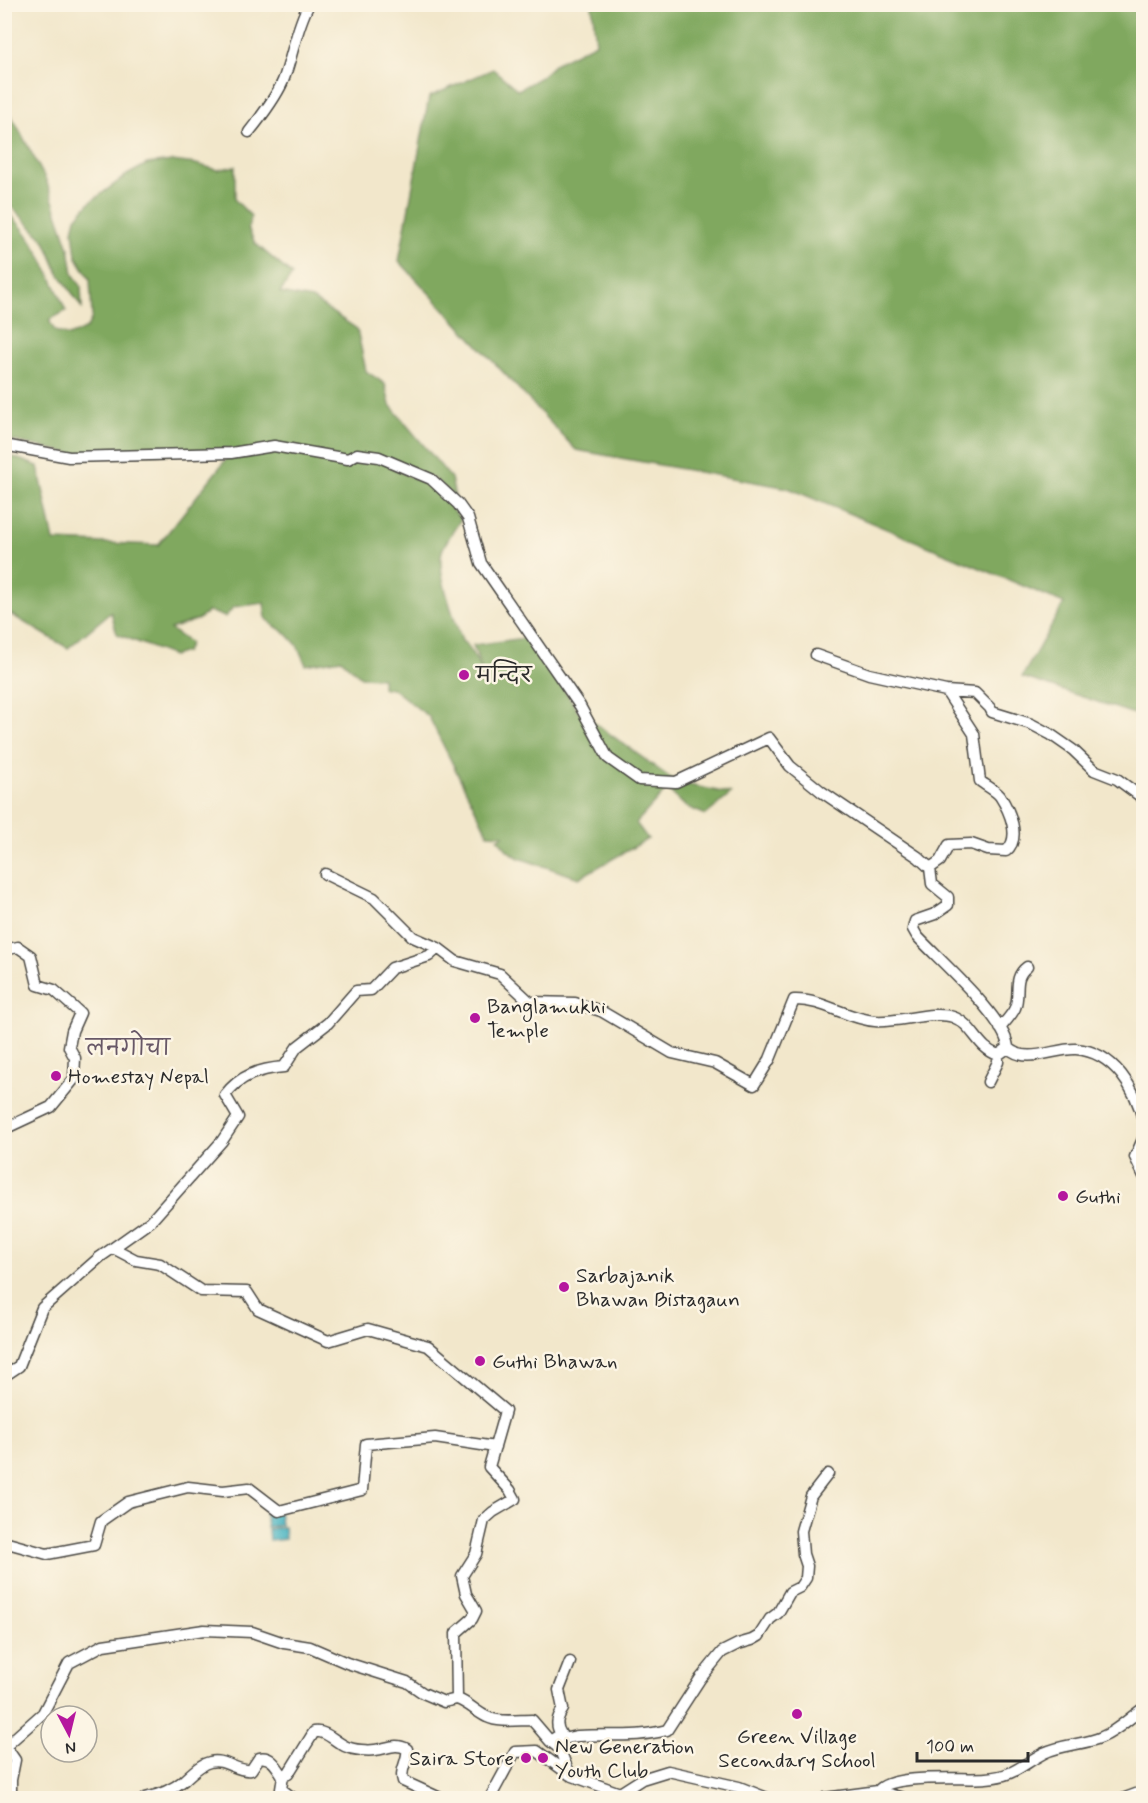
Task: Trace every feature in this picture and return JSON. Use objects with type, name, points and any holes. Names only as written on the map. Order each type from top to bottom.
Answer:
[{"type":"street","points":[[249,132],[282,83],[301,20],[309,4]]},
{"type":"street","points":[[4,445],[69,457],[231,453],[274,446],[348,459],[357,454],[379,457],[431,479],[458,504],[468,518],[481,563],[579,706],[608,758],[639,780],[676,782],[769,738],[798,773],[822,792],[910,851],[930,868],[932,884],[948,897],[948,905],[935,914],[915,921],[913,929],[916,936],[990,1011],[1008,1040],[1008,1048],[1016,1055],[1027,1056],[1076,1049],[1101,1056],[1122,1074],[1141,1110],[1143,1123]]},
{"type":"street","points":[[816,655],[869,674],[946,691],[975,693],[993,712],[1031,724],[1050,734],[1073,750],[1094,770],[1117,779],[1143,799]]},
{"type":"street","points":[[930,868],[940,861],[949,845],[970,844],[988,850],[1006,851],[1010,847],[1014,834],[1011,820],[999,794],[980,782],[974,734],[946,691]]},
{"type":"street","points":[[326,874],[374,898],[412,937],[438,948],[455,961],[500,974],[530,1002],[575,1004],[601,1011],[672,1053],[715,1063],[754,1085],[770,1059],[795,1000],[806,1000],[872,1021],[896,1021],[927,1016],[952,1017],[965,1025],[987,1052],[998,1055]]},
{"type":"street","points":[[4,950],[18,947],[31,956],[38,985],[54,990],[80,1013],[72,1031],[69,1047],[75,1058],[74,1079],[51,1107],[4,1129]]},
{"type":"street","points":[[4,1376],[20,1366],[42,1308],[100,1257],[152,1221],[222,1141],[238,1117],[225,1095],[230,1089],[248,1075],[261,1069],[284,1067],[297,1047],[328,1023],[356,991],[371,990],[392,968],[429,956],[438,948]]},
{"type":"street","points":[[1000,1028],[1016,1006],[1017,981],[1022,970],[1027,967]]},
{"type":"street","points":[[998,1055],[1008,1048]]},
{"type":"street","points":[[988,1082],[998,1062],[998,1055]]},
{"type":"street","points":[[1143,1137],[1135,1157],[1143,1176]]},
{"type":"street","points":[[113,1248],[136,1260],[160,1264],[201,1291],[247,1292],[258,1309],[328,1341],[368,1329],[428,1346],[505,1411],[489,1467],[515,1499],[484,1520],[476,1554],[462,1576],[466,1594],[476,1611],[472,1619],[456,1633],[457,1699]]},
{"type":"street","points":[[4,1542],[47,1554],[94,1545],[101,1521],[128,1502],[188,1487],[223,1491],[249,1488],[279,1511],[362,1490],[366,1444],[435,1438],[495,1447]]},
{"type":"street","points":[[550,1741],[561,1742],[575,1736],[611,1734],[642,1736],[667,1730],[700,1679],[722,1652],[759,1636],[770,1619],[778,1613],[790,1592],[800,1587],[807,1578],[807,1566],[802,1554],[801,1531],[811,1496],[828,1474]]},
{"type":"street","points":[[11,1798],[11,1780],[15,1760],[6,1745],[43,1713],[69,1663],[103,1645],[204,1629],[252,1632],[284,1643],[310,1647],[347,1664],[407,1682],[423,1693],[444,1702],[457,1699],[468,1703],[486,1717],[496,1720],[532,1720],[559,1748],[570,1775]]},
{"type":"street","points":[[550,1741],[561,1734],[557,1729],[558,1716],[563,1709],[559,1690],[570,1662]]},
{"type":"street","points":[[879,1791],[881,1787],[900,1781],[922,1778],[968,1779],[1006,1776],[1046,1752],[1103,1737],[1143,1708]]},
{"type":"street","points":[[283,1776],[288,1774],[314,1732],[319,1731],[348,1747],[374,1751],[393,1746],[407,1749],[408,1755],[401,1776],[403,1781],[440,1798]]},
{"type":"street","points":[[490,1798],[515,1752],[537,1751],[570,1775],[620,1793],[642,1779],[668,1772],[739,1787],[767,1798]]},
{"type":"street","points":[[145,1798],[159,1795],[176,1786],[207,1762],[222,1762],[242,1771],[251,1770],[259,1758],[264,1756],[270,1759],[283,1776],[281,1789],[293,1798]]},
{"type":"street","points":[[825,1798],[879,1791],[903,1798]]},
{"type":"street","points":[[1125,1798],[1143,1791]]},
{"type":"green space","points":[[592,5],[1143,5],[1143,717],[1022,677],[1064,603],[788,488],[576,450],[399,261],[429,97],[493,69],[518,90],[541,77],[556,63],[596,43]]},
{"type":"green space","points":[[5,108],[46,180],[69,248],[73,274],[81,286],[82,308],[58,272],[45,241],[5,202]]},
{"type":"green space","points":[[172,161],[218,170],[235,166],[235,200],[251,216],[248,228],[255,243],[292,275],[280,293],[312,299],[357,329],[366,371],[385,384],[390,405],[451,478],[455,497],[433,478],[389,467],[430,485],[461,519],[442,551],[442,571],[447,596],[462,641],[468,646],[482,670],[473,645],[532,637],[577,710],[676,782],[731,794],[706,815],[685,806],[667,789],[636,823],[648,839],[579,878],[519,858],[508,851],[498,839],[504,835],[488,834],[429,717],[392,688],[382,688],[382,678],[361,677],[341,659],[306,665],[297,645],[286,633],[266,618],[264,603],[234,607],[225,617],[209,611],[199,619],[170,629],[190,643],[186,652],[173,656],[117,634],[111,612],[68,648],[5,611],[5,454],[38,466],[54,541],[158,545],[231,453],[74,454],[5,439],[5,211],[24,230],[48,271],[66,311],[49,320],[55,331],[69,336],[87,328],[92,317],[90,279],[76,256],[73,231],[76,218],[89,203],[127,175],[147,164]]},
{"type":"water","points":[[279,1511],[281,1525],[267,1527],[265,1513]]},
{"type":"water","points":[[284,1527],[285,1539],[269,1541],[268,1529]]},
{"type":"place","name":"मन्दिर","points":[[464,675]]},
{"type":"place","name":"Banglamukhi Temple","points":[[475,1018]]},
{"type":"place","name":"Homestay Nepal","points":[[56,1076]]},
{"type":"place","name":"Guthi","points":[[1063,1196]]},
{"type":"place","name":"Sarbajanik Bhawan Bistagaun","points":[[564,1287]]},
{"type":"place","name":"Guthi Bhawan","points":[[480,1361]]},
{"type":"place","name":"Green Village Secondary School","points":[[797,1714]]},
{"type":"place","name":"Saira Store","points":[[526,1758]]},
{"type":"place","name":"New Generation Youth Club","points":[[543,1758]]},
{"type":"district","name":"लनगोचा","points":[[128,1047]]}]
